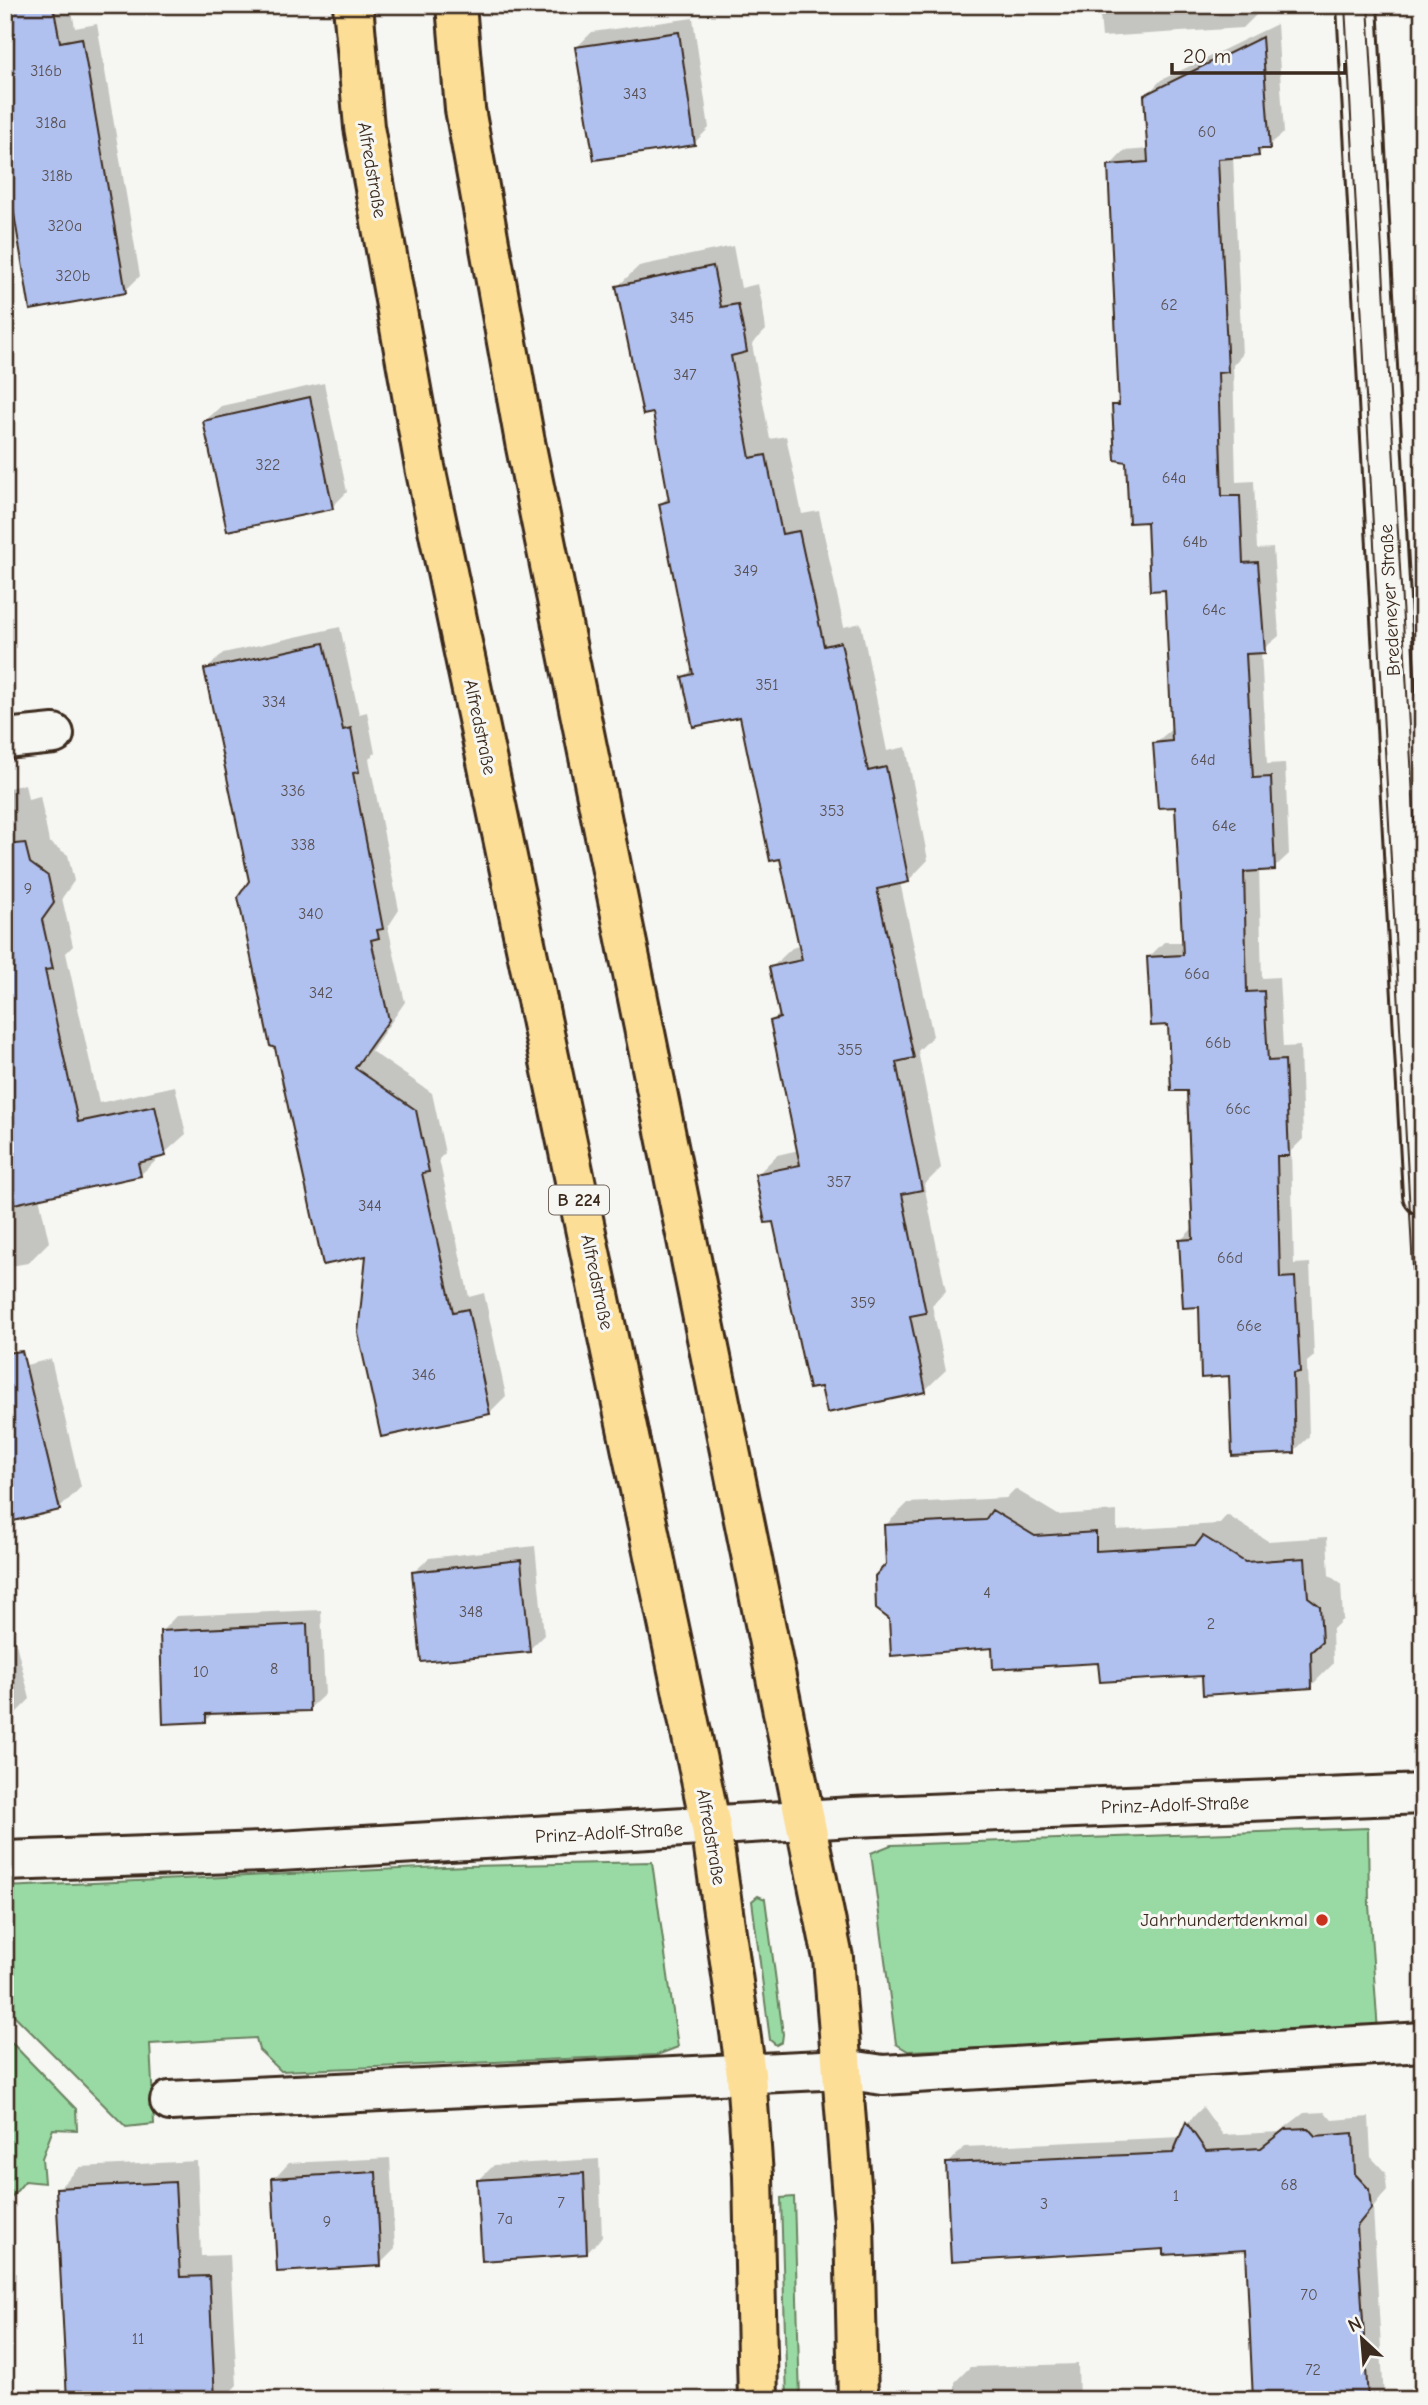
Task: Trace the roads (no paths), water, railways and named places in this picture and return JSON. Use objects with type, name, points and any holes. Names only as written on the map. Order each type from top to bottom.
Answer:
[{"type":"main road","name":"Alfredstraße","points":[[353,5],[364,127],[425,467],[711,1827],[746,2074],[753,2176],[758,2400]]},
{"type":"main road","points":[[456,5],[465,109],[525,442],[833,1958],[854,2222],[858,2400]]},
{"type":"street","name":"Bredeneyer Straße","points":[[1357,5],[1423,1195]]},
{"type":"street","points":[[5,739],[54,734]]},
{"type":"street","name":"Prinz-Adolf-Straße","points":[[5,1861],[263,1852],[807,1823],[853,1817],[1423,1794]]},
{"type":"street","points":[[170,2101],[844,2070],[883,2075],[1423,2042]]},
{"type":"tram line","points":[[1345,5],[1423,1455]]},
{"type":"tram line","points":[[1368,5],[1423,973]]},
{"type":"place","name":"Jahrhundertdenkmal","points":[[1322,1920]]}]
